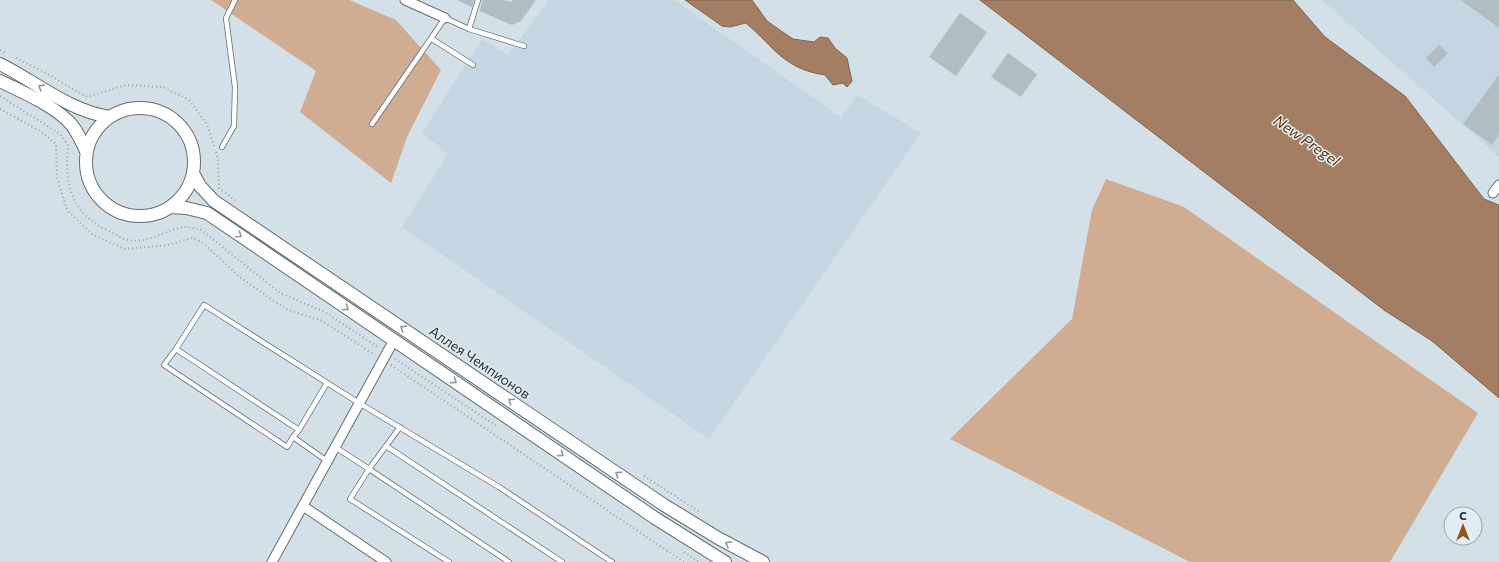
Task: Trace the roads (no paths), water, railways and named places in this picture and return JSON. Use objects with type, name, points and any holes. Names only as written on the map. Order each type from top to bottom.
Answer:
[{"type":"main road","points":[[4,59],[74,107],[95,115],[110,117]]},
{"type":"main road","points":[[0,81],[42,104],[67,120],[81,140],[86,151]]},
{"type":"main road","points":[[140,108],[161,112],[170,117],[185,132],[193,152],[193,173],[185,192],[170,207],[160,212],[140,216],[129,215],[109,207],[101,200],[89,183],[85,162],[86,151],[94,132],[110,117],[119,112],[140,108]]},
{"type":"main road","name":"Аллея Чемпионов","points":[[193,173],[200,186],[214,201],[664,506],[762,562]]},
{"type":"main road","points":[[170,207],[186,208],[206,213],[718,560]]},
{"type":"street","points":[[405,0],[445,18]]},
{"type":"street","points":[[1493,193],[1499,185]]},
{"type":"street","points":[[272,562],[394,340]]},
{"type":"street","points":[[303,506],[386,562]]},
{"type":"lane","points":[[222,147],[234,126],[235,87],[226,18],[235,0]]},
{"type":"lane","points":[[469,29],[478,0]]},
{"type":"lane","points":[[372,124],[432,39],[445,18],[469,29],[524,46]]},
{"type":"lane","points":[[432,39],[472,65]]},
{"type":"lane","points":[[327,383],[287,447],[164,365],[204,305],[359,403],[500,487],[612,562]]},
{"type":"lane","points":[[176,349],[299,430]]},
{"type":"lane","points":[[400,427],[369,469],[350,499],[449,562]]},
{"type":"lane","points":[[293,437],[327,461]]},
{"type":"lane","points":[[386,446],[562,562]]},
{"type":"lane","points":[[335,447],[509,562]]},
{"type":"water","points":[[685,0],[752,0],[767,21],[793,39],[814,42],[820,37],[828,38],[835,48],[847,58],[852,81],[847,87],[843,83],[833,85],[825,75],[799,68],[790,63],[746,23],[730,27],[722,26]]},
{"type":"water","name":"New Pregel","points":[[980,0],[1293,0],[1325,37],[1405,96],[1484,199],[1499,205],[1499,398],[1432,341],[1384,310]]}]
